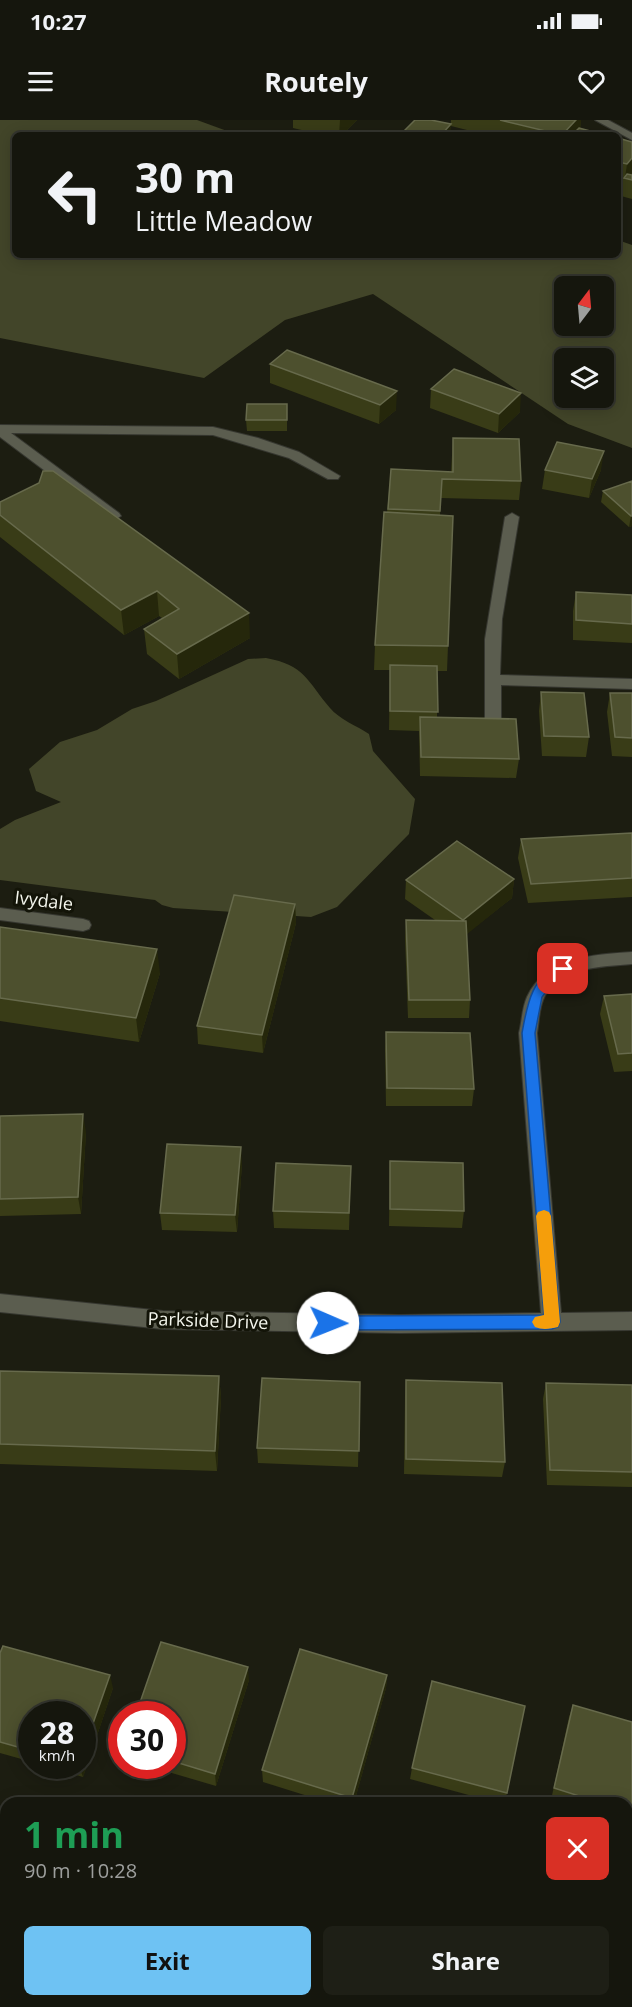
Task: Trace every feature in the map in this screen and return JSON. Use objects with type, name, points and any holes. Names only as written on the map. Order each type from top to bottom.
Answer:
[{"type":"street","points":[[600,120],[632,137]]},
{"type":"street","points":[[0,430],[213,431],[294,455],[333,476]]},
{"type":"street","points":[[0,430],[125,525]]},
{"type":"street","points":[[494,718],[492,630],[507,559],[512,517]]},
{"type":"street","points":[[494,680],[632,684]]},
{"type":"street","name":"Ivydale","points":[[0,914],[83,925]]},
{"type":"street","points":[[552,1322],[528,1033],[536,996],[549,978],[563,969],[598,961],[632,958]]},
{"type":"street","name":"Parkside Drive","points":[[0,1303],[162,1320],[400,1324],[632,1321]]},
{"type":"green space","points":[[0,120],[197,120],[230,132],[12,132],[12,258],[621,258],[621,241],[632,245],[632,448],[568,424],[373,294],[285,320],[204,378],[0,338]]},
{"type":"green space","points":[[266,658],[279,661],[297,670],[310,682],[334,712],[369,734],[373,751],[415,799],[409,834],[337,907],[311,917],[173,908],[155,900],[0,880],[0,829],[15,820],[61,802],[36,791],[29,769],[60,742],[97,730],[132,709],[156,701],[248,659]]},
{"type":"building","points":[[415,120],[451,124],[444,132],[403,132]]},
{"type":"building","points":[[500,120],[576,120],[565,132],[550,132]]},
{"type":"building","points":[[579,128],[594,132],[575,132]]},
{"type":"building","points":[[621,139],[632,142],[632,158],[627,164],[621,163]]},
{"type":"building","points":[[627,174],[632,175],[632,180],[624,178]]},
{"type":"building","points":[[287,350],[397,391],[380,405],[270,364]]},
{"type":"building","points":[[454,369],[521,393],[499,414],[431,389]]},
{"type":"building","points":[[247,404],[287,404],[287,420],[246,420]]},
{"type":"building","points":[[453,438],[519,439],[521,481],[442,479],[440,511],[388,509],[391,469],[453,472]]},
{"type":"building","points":[[557,442],[604,451],[592,479],[545,470]]},
{"type":"building","points":[[43,471],[53,471],[249,613],[177,654],[144,629],[179,609],[157,591],[121,610],[0,515],[0,502],[39,483]]},
{"type":"building","points":[[632,481],[632,516],[631,516],[603,491]]},
{"type":"building","points":[[384,512],[453,516],[448,646],[375,645]]},
{"type":"building","points":[[576,592],[632,595],[632,624],[576,620]]},
{"type":"building","points":[[390,665],[437,666],[438,712],[390,711]]},
{"type":"building","points":[[541,692],[584,693],[589,737],[544,736]]},
{"type":"building","points":[[610,693],[632,693],[632,738],[615,737]]},
{"type":"building","points":[[420,717],[516,719],[519,759],[421,757]]},
{"type":"building","points":[[632,833],[632,878],[531,884],[521,839]]},
{"type":"building","points":[[457,841],[514,879],[463,920],[406,880]]},
{"type":"building","points":[[234,895],[295,904],[262,1035],[197,1026]]},
{"type":"building","points":[[406,920],[466,921],[470,1000],[409,1000]]},
{"type":"building","points":[[0,927],[157,949],[136,1018],[0,998]]},
{"type":"building","points":[[632,994],[632,1053],[618,1054],[604,996]]},
{"type":"building","points":[[386,1032],[470,1033],[474,1089],[387,1088]]},
{"type":"building","points":[[83,1114],[78,1197],[0,1199],[0,1116]]},
{"type":"building","points":[[167,1144],[241,1147],[235,1215],[160,1213]]},
{"type":"building","points":[[390,1161],[463,1163],[464,1211],[390,1209]]},
{"type":"building","points":[[276,1163],[351,1166],[349,1213],[273,1211]]},
{"type":"building","points":[[0,1371],[219,1376],[215,1451],[0,1444]]},
{"type":"building","points":[[262,1378],[360,1382],[359,1451],[257,1448]]},
{"type":"building","points":[[406,1380],[502,1383],[505,1462],[406,1459]]},
{"type":"building","points":[[546,1383],[632,1385],[632,1472],[550,1470]]},
{"type":"building","points":[[161,1642],[248,1667],[215,1774],[186,1765],[186,1701],[141,1701]]},
{"type":"building","points":[[3,1646],[110,1675],[96,1715],[96,1701],[18,1701],[18,1747],[0,1742],[0,1653]]},
{"type":"building","points":[[300,1649],[387,1675],[352,1797],[262,1770]]},
{"type":"building","points":[[432,1681],[525,1706],[507,1793],[412,1768]]},
{"type":"building","points":[[573,1705],[632,1722],[632,1797],[582,1797],[554,1788]]},
{"type":"slow traffic","points":[[540,1322],[552,1322],[544,1216]]},
{"type":"route","points":[[328,1323],[552,1322],[528,1033],[536,996],[549,978],[563,969]]}]
